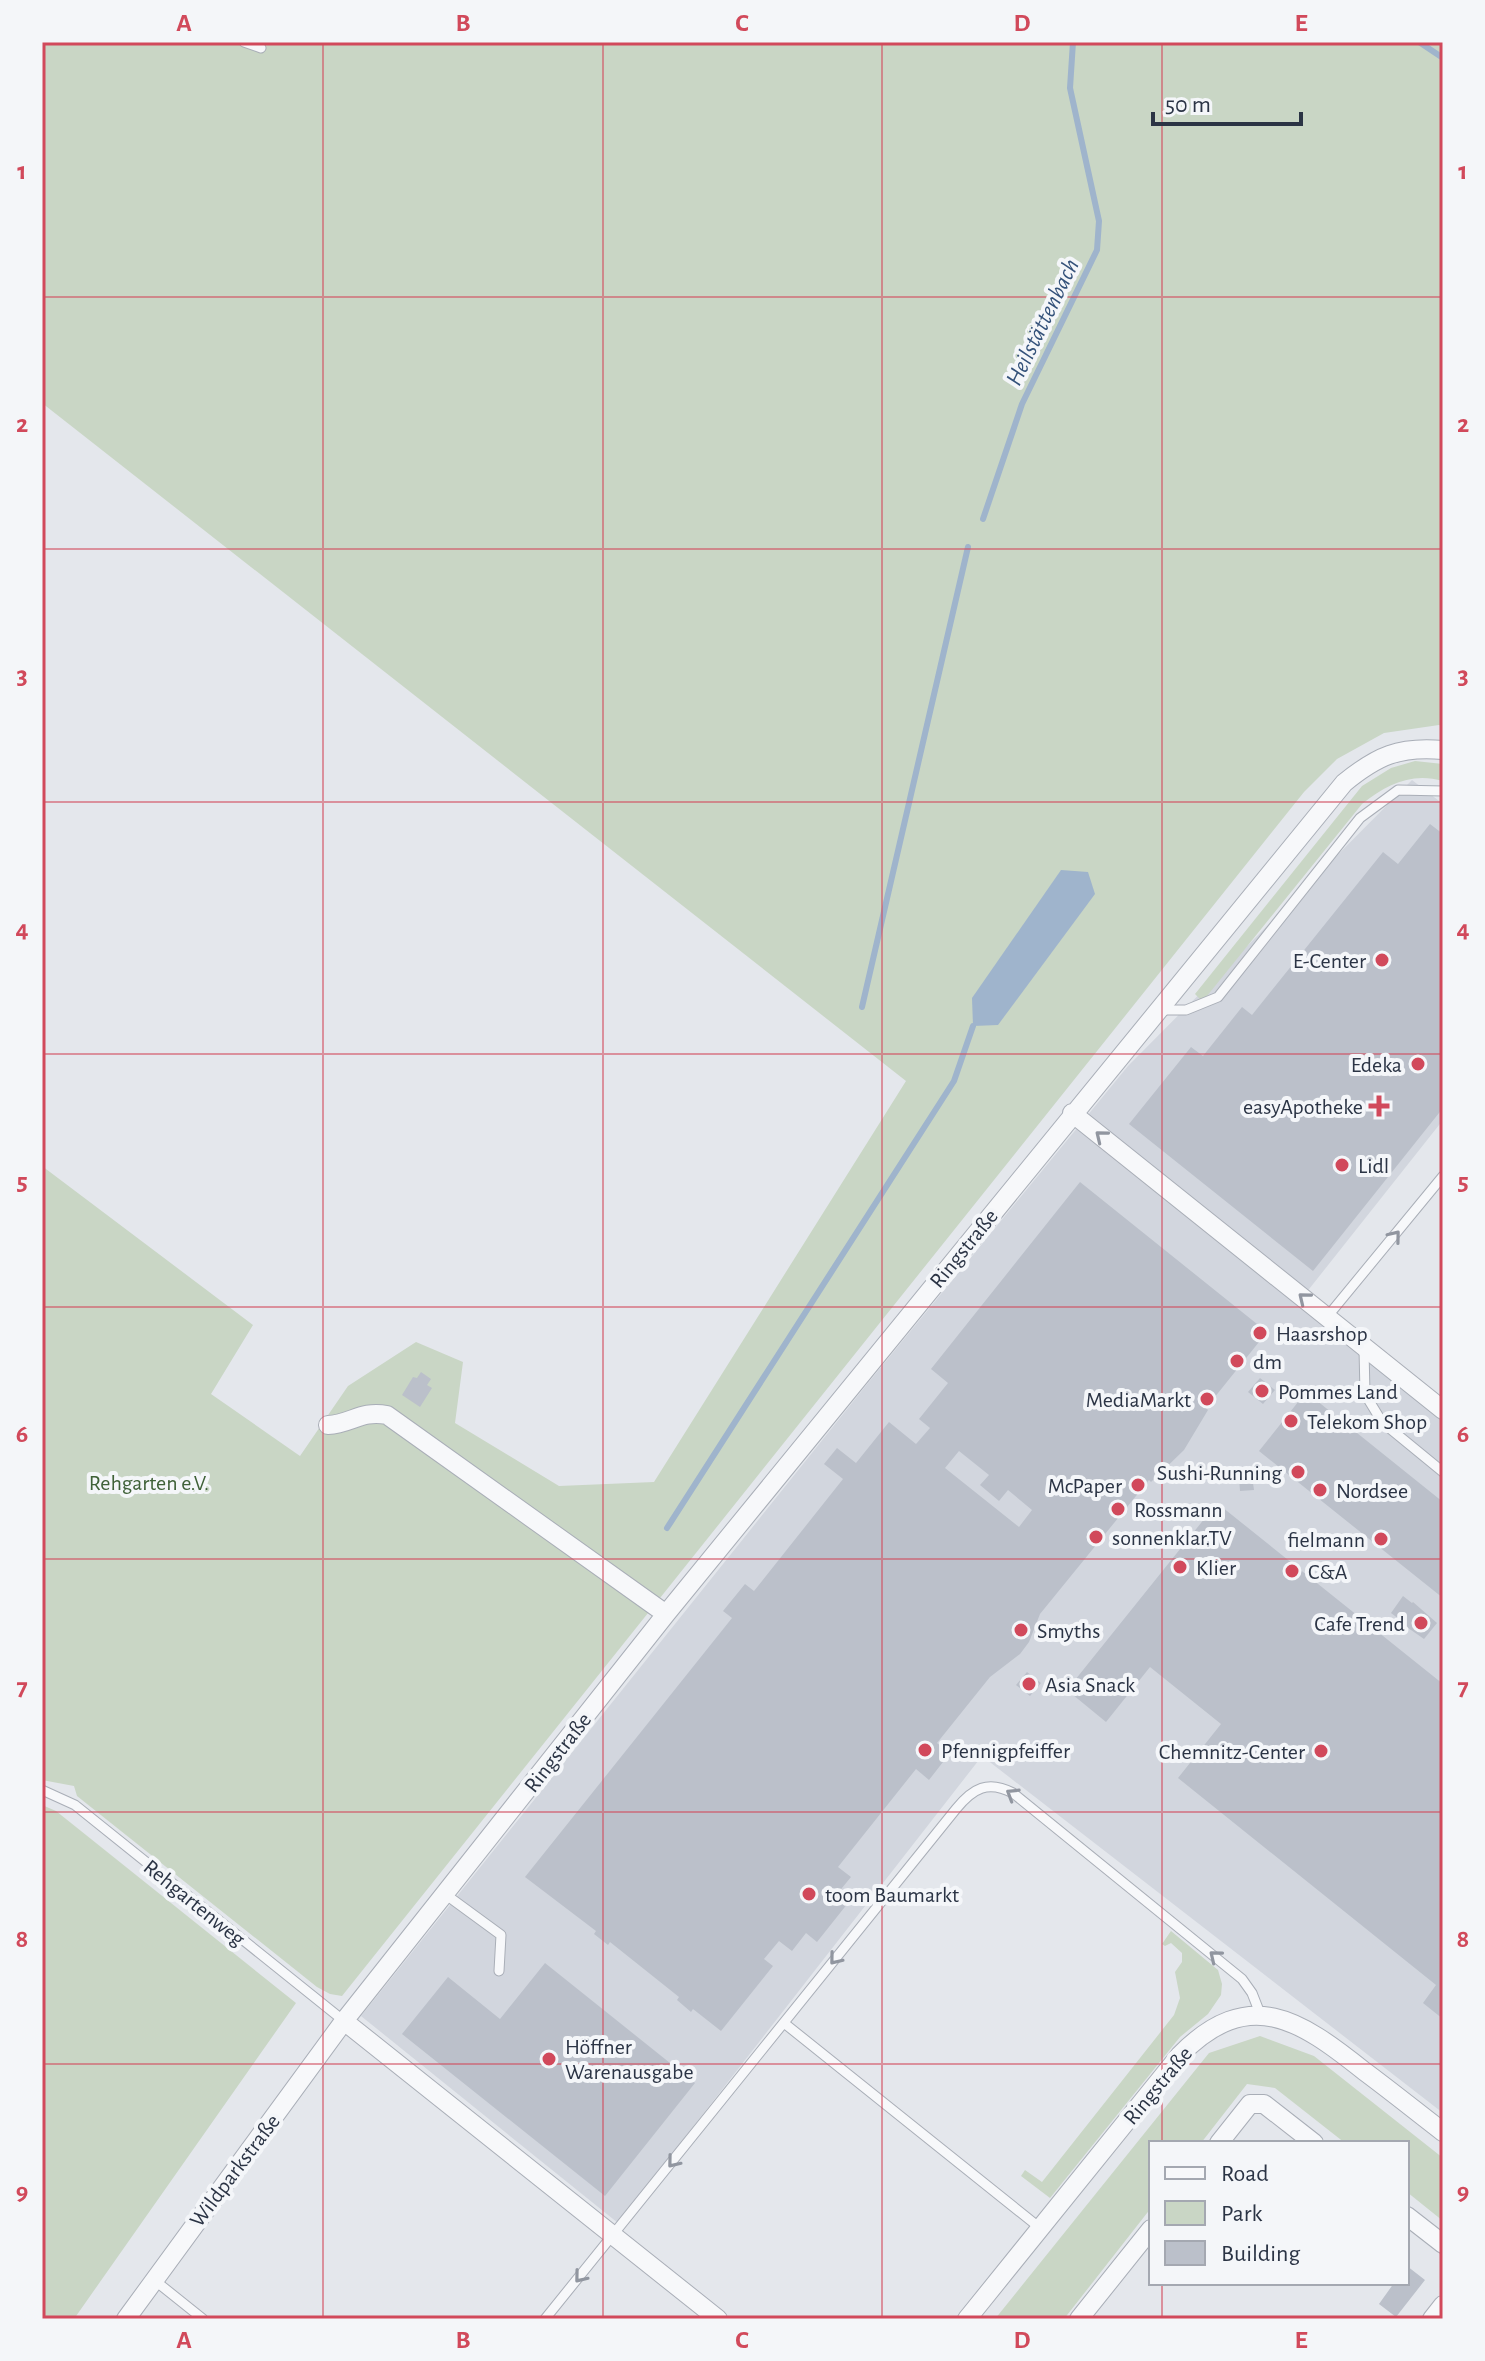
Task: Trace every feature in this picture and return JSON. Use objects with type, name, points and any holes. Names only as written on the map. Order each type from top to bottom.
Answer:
[{"type":"street","name":"Ringstraße","points":[[344,2021],[666,1614],[1344,783],[1369,763],[1394,753],[1421,748],[1443,750]]},
{"type":"street","points":[[1072,1113],[1443,1410]]},
{"type":"street","points":[[328,1425],[341,1424],[365,1414],[387,1415],[666,1614]]},
{"type":"street","name":"Ringstraße","points":[[967,2319],[1194,2041],[1232,2019],[1261,2016],[1307,2028],[1443,2132]]},
{"type":"street","points":[[344,2021],[718,2319]]},
{"type":"street","name":"Wildparkstraße","points":[[126,2319],[344,2021]]},
{"type":"street","points":[[1221,2141],[1250,2104],[1264,2104],[1311,2141]]},
{"type":"street","points":[[1409,2218],[1443,2244]]},
{"type":"street","points":[[1079,2319],[1149,2232]]},
{"type":"street","points":[[1432,2319],[1443,2305]]},
{"type":"lane","points":[[244,42],[261,48]]},
{"type":"lane","points":[[1157,1010],[1186,1010],[1218,997],[1360,818],[1398,790],[1443,791]]},
{"type":"lane","points":[[1327,1317],[1443,1176]]},
{"type":"lane","points":[[1364,1347],[1365,1394],[1382,1422],[1443,1472]]},
{"type":"lane","points":[[545,2319],[963,1799],[974,1790],[986,1785],[1013,1793],[1242,1979],[1252,1993],[1261,2016]]},
{"type":"lane","name":"Rehgartenweg","points":[[42,1790],[75,1805],[344,2021]]},
{"type":"lane","points":[[445,1894],[501,1935],[499,1971]]},
{"type":"lane","points":[[784,2023],[1040,2228]]},
{"type":"lane","points":[[153,2279],[203,2319]]},
{"type":"shaded area","name":"Chemnitz-Center","points":[[1412,780],[1443,804],[1443,1120],[1302,1298],[1443,1415],[1443,2113],[982,1756],[618,2223],[361,2016],[868,1383],[1128,1066]]},
{"type":"green space","name":"Rehgarten e.V.","points":[[42,42],[1443,42],[1443,727],[1384,733],[1337,759],[1304,792],[342,1996],[317,1987],[77,1796],[74,1786],[42,1780],[42,1166],[253,1325],[211,1394],[300,1456],[348,1386],[416,1342],[463,1362],[455,1423],[559,1486],[654,1482],[906,1081],[42,403]]},
{"type":"green space","points":[[1415,761],[1443,764],[1443,781],[1410,779],[1381,791],[1362,804],[1201,1000],[1195,994],[1362,786],[1391,768]]},
{"type":"green space","points":[[42,1805],[56,1811],[296,2003],[74,2319],[42,2319]]},
{"type":"green space","points":[[1171,1931],[1218,1970],[1221,1995],[1208,2014],[1180,2037],[1050,2198],[1021,2176],[1025,2170],[1042,2182],[1174,2015],[1180,1998],[1175,1972],[1182,1962],[1182,1953],[1171,1943],[1162,1944]]},
{"type":"green space","points":[[1260,2036],[1314,2056],[1443,2158],[1443,2221],[1409,2194],[1409,2141],[1342,2141],[1275,2088],[1247,2084],[1203,2141],[1149,2141],[1149,2211],[1064,2319],[995,2319],[1209,2053]]},
{"type":"water","points":[[1061,870],[1088,872],[1095,894],[998,1025],[973,1026],[972,998]]},
{"type":"building","name":"E-Center","points":[[1430,824],[1443,834],[1443,1108],[1313,1271],[1129,1124],[1191,1047],[1203,1056],[1242,1007],[1252,1015],[1383,852],[1398,864]]},
{"type":"building","points":[[1080,1182],[1267,1332],[1206,1408],[1208,1410],[1184,1450],[1151,1482],[1149,1480],[1040,1614],[1029,1642],[1020,1654],[990,1677],[937,1743],[950,1753],[929,1780],[916,1769],[838,1867],[851,1877],[837,1894],[848,1903],[817,1942],[806,1933],[792,1951],[779,1941],[764,1959],[773,1966],[721,2031],[693,2009],[691,2012],[677,2000],[679,1997],[610,1942],[608,1945],[594,1934],[596,1931],[525,1877],[732,1618],[723,1611],[745,1584],[754,1591],[843,1479],[824,1464],[837,1448],[856,1463],[889,1422],[916,1444],[930,1428],[919,1419],[948,1383],[931,1369]],"holes":[[[959,1451],[989,1475],[980,1485],[999,1501],[1008,1490],[1032,1510],[1019,1527],[945,1468]]]},
{"type":"building","points":[[421,1372],[431,1379],[427,1385],[432,1388],[420,1407],[402,1395],[413,1377],[417,1378]]},
{"type":"building","name":"Pommes Land","points":[[1260,1378],[1275,1390],[1263,1404],[1248,1392]]},
{"type":"building","points":[[1306,1392],[1443,1502],[1443,1598],[1259,1451]]},
{"type":"building","points":[[1252,1476],[1254,1490],[1240,1491],[1239,1477]]},
{"type":"building","name":"Chemnitz-Center","points":[[1217,1503],[1443,1684],[1443,2019],[1423,2003],[1436,1985],[1178,1778],[1221,1724],[1150,1667],[1106,1722],[1067,1690]]},
{"type":"building","points":[[1403,1596],[1437,1623],[1424,1639],[1391,1613]]},
{"type":"building","name":"Asia Snack","points":[[1027,1672],[1041,1683],[1030,1696],[1016,1685]]},
{"type":"building","name":"Höffner Warenausgabe","points":[[545,1963],[695,2083],[605,2196],[402,2034],[448,1977],[500,2019]]},
{"type":"building","points":[[1409,2268],[1425,2280],[1396,2317],[1379,2304],[1393,2285],[1409,2285]]},
{"type":"waterway","name":"Heilstättenbach","points":[[983,519],[1022,404],[1097,250],[1099,221],[1070,88],[1073,42]]},
{"type":"waterway","points":[[1419,42],[1443,58]]},
{"type":"waterway","name":"Heilstättenbach","points":[[862,1007],[968,547]]},
{"type":"waterway","points":[[667,1528],[954,1081],[973,1026]]},
{"type":"place","name":"E-Center","points":[[1382,960]]},
{"type":"place","name":"Edeka","points":[[1418,1064]]},
{"type":"place","name":"easyApotheke","points":[[1379,1106]]},
{"type":"place","name":"Lidl","points":[[1342,1165]]},
{"type":"place","name":"Haasrshop","points":[[1260,1333]]},
{"type":"place","name":"dm","points":[[1237,1361]]},
{"type":"place","name":"Pommes Land","points":[[1262,1391]]},
{"type":"place","name":"MediaMarkt","points":[[1207,1399]]},
{"type":"place","name":"Telekom Shop","points":[[1291,1421]]},
{"type":"place","name":"Sushi-Running","points":[[1298,1472]]},
{"type":"place","name":"McPaper","points":[[1138,1485]]},
{"type":"place","name":"Nordsee","points":[[1320,1490]]},
{"type":"place","name":"Rossmann","points":[[1118,1509]]},
{"type":"place","name":"sonnenklar.TV","points":[[1096,1537]]},
{"type":"place","name":"fielmann","points":[[1381,1539]]},
{"type":"place","name":"Klier","points":[[1180,1567]]},
{"type":"place","name":"C&A","points":[[1292,1571]]},
{"type":"place","name":"Cafe Trend","points":[[1421,1623]]},
{"type":"place","name":"Smyths","points":[[1021,1630]]},
{"type":"place","name":"Asia Snack","points":[[1029,1684]]},
{"type":"place","name":"Pfennigpfeiffer","points":[[925,1750]]},
{"type":"place","name":"Chemnitz-Center","points":[[1321,1751]]},
{"type":"place","name":"toom Baumarkt","points":[[809,1894]]},
{"type":"place","name":"Höffner Warenausgabe","points":[[549,2059]]}]
